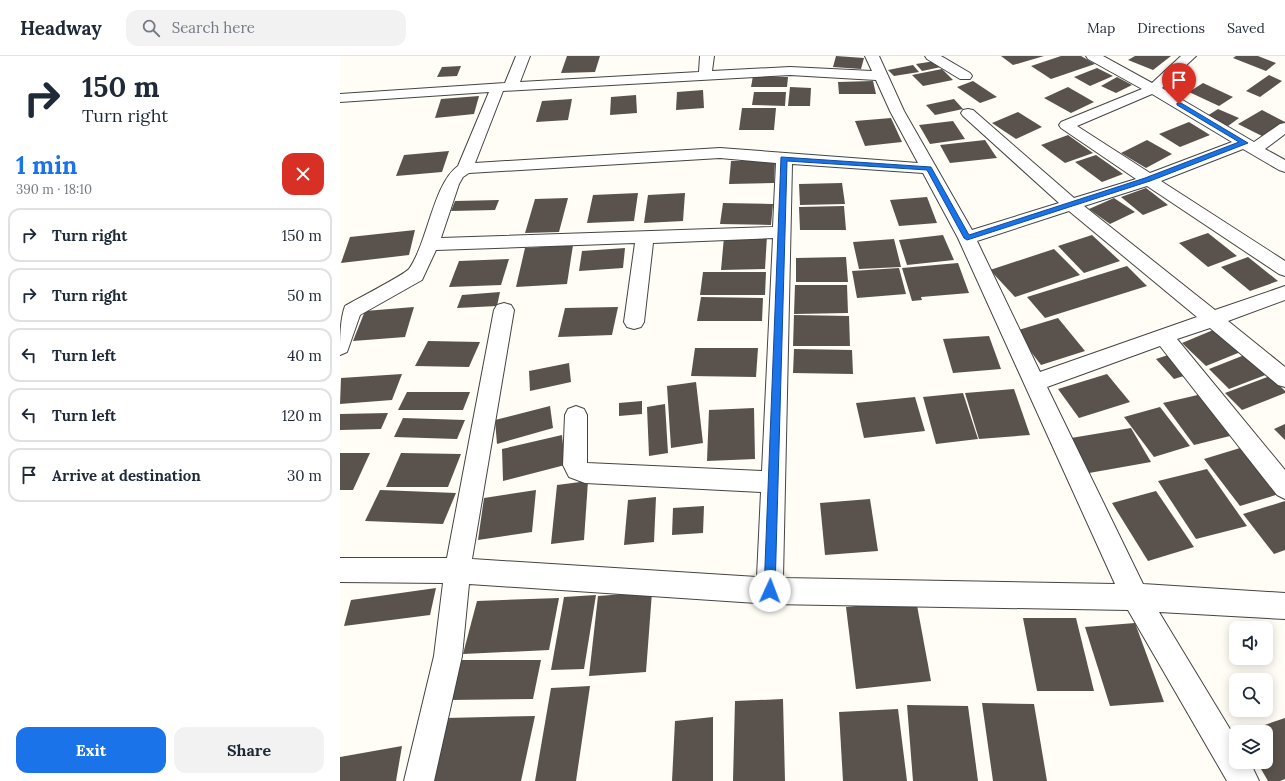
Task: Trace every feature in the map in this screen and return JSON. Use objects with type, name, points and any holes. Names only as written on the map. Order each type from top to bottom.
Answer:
[{"type":"street","points":[[340,347],[352,311],[415,275],[430,244],[451,184],[457,174],[465,168],[504,87],[523,56]]},
{"type":"street","points":[[705,75],[707,56]]},
{"type":"street","points":[[872,56],[897,112],[967,238],[1135,597],[1244,781]]},
{"type":"street","points":[[932,56],[965,76]]},
{"type":"street","points":[[1093,56],[1153,88],[1285,167]]},
{"type":"street","points":[[1189,56],[1153,88],[1066,125],[1285,270]]},
{"type":"street","points":[[340,98],[790,71],[808,67],[880,76]]},
{"type":"street","points":[[968,113],[1071,204],[1285,379]]},
{"type":"street","points":[[967,238],[1250,146],[1285,127]]},
{"type":"street","points":[[465,168],[720,152],[784,159],[929,168]]},
{"type":"street","points":[[770,591],[784,159]]},
{"type":"street","points":[[430,244],[781,232]]},
{"type":"street","points":[[634,322],[645,237]]},
{"type":"street","points":[[1034,383],[1285,293]]},
{"type":"street","points":[[419,781],[448,656],[457,571],[504,310]]},
{"type":"street","points":[[1164,336],[1285,488]]},
{"type":"street","points":[[576,415],[575,465],[577,470],[585,473],[773,482]]},
{"type":"street","points":[[340,570],[457,571],[770,591],[1135,597],[1285,606]]},
{"type":"building","points":[[567,56],[600,56],[595,72],[561,73]]},
{"type":"building","points":[[836,56],[864,58],[861,69],[833,67]]},
{"type":"building","points":[[1001,56],[1044,56],[1013,65]]},
{"type":"building","points":[[1061,56],[1081,56],[1095,64],[1051,79],[1031,66]]},
{"type":"building","points":[[1135,56],[1171,56],[1153,70],[1128,60]]},
{"type":"building","points":[[1236,56],[1258,56],[1276,63],[1266,71],[1233,58]]},
{"type":"building","points":[[935,61],[941,67],[922,71],[916,64]]},
{"type":"building","points":[[913,65],[919,72],[894,76],[888,70]]},
{"type":"building","points":[[461,66],[457,76],[437,77],[442,67]]},
{"type":"building","points":[[1097,68],[1113,76],[1090,86],[1074,77]]},
{"type":"building","points":[[942,69],[953,80],[923,86],[912,75]]},
{"type":"building","points":[[1269,75],[1282,81],[1260,97],[1246,91]]},
{"type":"building","points":[[753,76],[788,77],[787,87],[751,87]]},
{"type":"building","points":[[1117,77],[1132,85],[1116,93],[1101,86]]},
{"type":"building","points":[[873,81],[876,94],[839,94],[838,82]]},
{"type":"building","points":[[973,81],[997,97],[980,103],[957,87]]},
{"type":"building","points":[[1203,83],[1233,97],[1219,106],[1189,92]]},
{"type":"building","points":[[790,87],[811,88],[810,106],[788,106]]},
{"type":"building","points":[[1068,87],[1094,102],[1071,113],[1044,98]]},
{"type":"building","points":[[703,90],[704,108],[676,110],[677,92]]},
{"type":"building","points":[[754,92],[786,92],[785,106],[752,105]]},
{"type":"building","points":[[636,95],[637,113],[610,115],[611,97]]},
{"type":"building","points":[[479,96],[474,114],[435,118],[441,99]]},
{"type":"building","points":[[572,99],[568,120],[536,122],[542,101]]},
{"type":"building","points":[[954,99],[963,109],[935,115],[926,105]]},
{"type":"building","points":[[742,108],[776,108],[774,130],[739,130]]},
{"type":"building","points":[[1218,109],[1239,118],[1228,126],[1207,116]]},
{"type":"building","points":[[1262,110],[1285,122],[1262,136],[1238,124]]},
{"type":"building","points":[[1018,112],[1042,127],[1016,139],[992,123]]},
{"type":"building","points":[[891,118],[902,142],[865,146],[855,121]]},
{"type":"building","points":[[953,121],[965,139],[930,144],[919,125]]},
{"type":"building","points":[[1189,122],[1210,135],[1180,147],[1159,134]]},
{"type":"building","points":[[1068,135],[1093,153],[1065,163],[1041,145]]},
{"type":"building","points":[[985,140],[997,158],[950,163],[940,145]]},
{"type":"building","points":[[1147,140],[1172,154],[1146,168],[1121,153]]},
{"type":"building","points":[[449,151],[442,172],[396,176],[404,155]]},
{"type":"building","points":[[1096,155],[1123,174],[1102,182],[1075,162]]},
{"type":"building","points":[[731,161],[775,161],[774,183],[729,184]]},
{"type":"building","points":[[842,183],[845,204],[800,205],[799,184]]},
{"type":"building","points":[[1146,188],[1168,205],[1143,215],[1121,197]]},
{"type":"building","points":[[638,193],[634,221],[587,223],[593,195]]},
{"type":"building","points":[[685,193],[683,221],[644,223],[648,195]]},
{"type":"building","points":[[927,197],[937,223],[899,226],[890,200]]},
{"type":"building","points":[[568,198],[559,232],[525,233],[535,199]]},
{"type":"building","points":[[1114,198],[1135,212],[1110,224],[1089,209]]},
{"type":"building","points":[[499,200],[495,210],[451,211],[455,201]]},
{"type":"building","points":[[723,203],[773,204],[771,225],[720,224]]},
{"type":"building","points":[[844,206],[846,230],[800,230],[799,207]]},
{"type":"building","points":[[415,230],[409,255],[341,263],[350,237]]},
{"type":"building","points":[[1208,233],[1237,256],[1208,267],[1179,243]]},
{"type":"building","points":[[943,235],[954,260],[907,265],[899,240]]},
{"type":"building","points":[[1092,235],[1120,261],[1084,273],[1058,246]]},
{"type":"building","points":[[767,236],[765,269],[721,270],[724,237]]},
{"type":"building","points":[[894,239],[901,267],[859,269],[853,242]]},
{"type":"building","points":[[573,245],[567,284],[516,287],[525,248]]},
{"type":"building","points":[[625,248],[623,268],[579,271],[582,251]]},
{"type":"building","points":[[1054,249],[1080,275],[1015,297],[990,270]]},
{"type":"building","points":[[846,257],[848,282],[796,282],[796,258]]},
{"type":"building","points":[[1248,257],[1278,281],[1250,291],[1221,267]]},
{"type":"building","points":[[509,259],[501,285],[449,287],[459,261]]},
{"type":"building","points":[[958,263],[969,293],[921,297],[922,300],[912,301],[902,268]]},
{"type":"building","points":[[1127,266],[1147,286],[1045,318],[1027,297]]},
{"type":"building","points":[[899,268],[906,294],[857,298],[852,271]]},
{"type":"building","points":[[703,272],[766,272],[765,295],[700,295]]},
{"type":"building","points":[[795,285],[847,285],[848,313],[794,314]]},
{"type":"building","points":[[500,292],[497,306],[457,308],[462,295]]},
{"type":"building","points":[[701,297],[763,298],[762,321],[697,321]]},
{"type":"building","points":[[414,307],[405,337],[353,341],[365,311]]},
{"type":"building","points":[[618,307],[612,335],[558,337],[565,308]]},
{"type":"building","points":[[794,315],[849,316],[850,346],[793,346]]},
{"type":"building","points":[[1058,318],[1085,351],[1041,365],[1015,331]]},
{"type":"building","points":[[1218,328],[1243,351],[1206,366],[1182,343]]},
{"type":"building","points":[[989,336],[1001,369],[953,373],[943,339]]},
{"type":"building","points":[[428,341],[480,342],[469,367],[415,366]]},
{"type":"building","points":[[695,348],[758,348],[756,377],[691,376]]},
{"type":"building","points":[[794,349],[852,350],[853,374],[793,373]]},
{"type":"building","points":[[1247,354],[1268,374],[1229,389],[1209,369]]},
{"type":"building","points":[[1168,355],[1187,375],[1174,379],[1156,359]]},
{"type":"building","points":[[569,363],[571,382],[530,391],[529,371]]},
{"type":"building","points":[[402,374],[392,400],[340,404],[341,378]]},
{"type":"building","points":[[1107,374],[1130,402],[1079,418],[1058,389]]},
{"type":"building","points":[[1270,376],[1285,391],[1285,393],[1242,410],[1225,393]]},
{"type":"building","points":[[696,382],[703,443],[671,448],[667,386]]},
{"type":"building","points":[[1014,389],[1030,435],[979,439],[965,393]]},
{"type":"building","points":[[407,392],[470,392],[463,410],[398,410]]},
{"type":"building","points":[[963,393],[978,439],[936,444],[923,397]]},
{"type":"building","points":[[1202,394],[1234,435],[1194,445],[1163,403]]},
{"type":"building","points":[[915,397],[925,431],[864,438],[856,403]]},
{"type":"building","points":[[642,401],[642,414],[619,416],[619,403]]},
{"type":"building","points":[[665,404],[668,453],[649,456],[647,407]]},
{"type":"building","points":[[550,406],[553,428],[497,444],[495,420]]},
{"type":"building","points":[[1160,407],[1190,446],[1154,457],[1124,417]]},
{"type":"building","points":[[754,408],[755,459],[707,461],[709,410]]},
{"type":"building","points":[[388,413],[381,429],[340,430],[340,414]]},
{"type":"building","points":[[403,418],[465,420],[457,439],[394,437]]},
{"type":"building","points":[[1285,424],[1285,440],[1274,429]]},
{"type":"building","points":[[1131,428],[1151,462],[1089,473],[1071,438]]},
{"type":"building","points":[[562,435],[565,465],[503,481],[502,449]]},
{"type":"building","points":[[1240,448],[1279,494],[1240,506],[1204,459]]},
{"type":"building","points":[[340,453],[370,453],[353,490],[340,490]]},
{"type":"building","points":[[401,453],[461,454],[448,487],[386,487]]},
{"type":"building","points":[[1207,469],[1247,526],[1196,539],[1158,481]]},
{"type":"building","points":[[588,481],[584,540],[551,544],[557,485]]},
{"type":"building","points":[[380,490],[456,493],[443,524],[365,521]]},
{"type":"building","points":[[536,490],[532,532],[478,540],[484,498]]},
{"type":"building","points":[[1156,491],[1194,547],[1148,561],[1112,503]]},
{"type":"building","points":[[656,497],[654,542],[624,545],[628,500]]},
{"type":"building","points":[[870,499],[878,551],[825,555],[820,503]]},
{"type":"building","points":[[1285,501],[1285,550],[1274,554],[1243,514]]},
{"type":"building","points":[[704,506],[703,533],[672,535],[673,508]]},
{"type":"building","points":[[436,588],[430,615],[344,626],[351,600]]},
{"type":"building","points":[[652,592],[646,672],[589,676],[598,596]]},
{"type":"building","points":[[596,595],[584,669],[551,670],[564,597]]},
{"type":"building","points":[[559,598],[549,650],[463,654],[477,601]]},
{"type":"building","points":[[916,600],[931,681],[856,689],[846,607]]},
{"type":"building","points":[[1023,618],[1076,618],[1094,691],[1037,691]]},
{"type":"building","points":[[1135,623],[1164,702],[1110,706],[1085,627]]},
{"type":"building","points":[[460,660],[541,660],[533,699],[449,700]]},
{"type":"building","points":[[590,686],[576,781],[535,781],[551,688]]},
{"type":"building","points":[[783,699],[785,781],[733,781],[735,701]]},
{"type":"building","points":[[982,703],[1034,704],[1047,781],[993,781]]},
{"type":"building","points":[[907,705],[968,706],[978,781],[913,781]]},
{"type":"building","points":[[898,709],[907,781],[843,781],[839,712]]},
{"type":"building","points":[[535,716],[521,781],[426,781],[445,718]]},
{"type":"building","points":[[713,717],[713,781],[672,781],[675,721]]},
{"type":"building","points":[[1285,718],[1285,779],[1280,781],[1268,781],[1261,769],[1273,769],[1273,725],[1264,725]]},
{"type":"building","points":[[402,746],[396,781],[340,781],[340,757]]},
{"type":"route","points":[[770,591],[784,159],[929,168],[967,238],[1148,180],[1244,143],[1179,104]]}]
